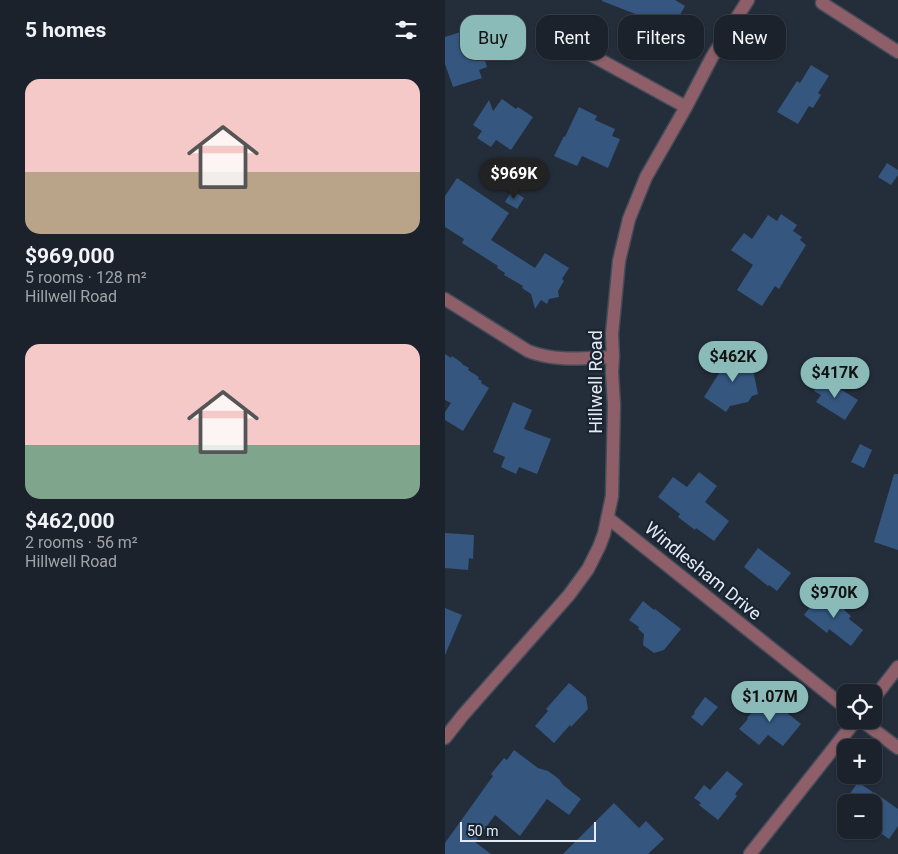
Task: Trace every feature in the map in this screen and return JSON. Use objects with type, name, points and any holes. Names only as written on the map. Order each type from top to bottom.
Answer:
[{"type":"street","name":"Hillwell Road","points":[[445,738],[469,708],[569,595],[588,569],[599,547],[608,518],[612,496],[612,334],[619,261],[629,219],[647,176],[712,57],[748,0]]},
{"type":"street","points":[[822,3],[898,52]]},
{"type":"street","points":[[599,60],[686,107]]},
{"type":"street","points":[[445,300],[528,351],[539,355],[561,359],[613,357]]},
{"type":"street","name":"Windlesham Drive","points":[[608,518],[837,701]]},
{"type":"street","points":[[882,688],[898,667]]},
{"type":"street","points":[[751,854],[849,729]]},
{"type":"street","points":[[873,729],[898,748]]},
{"type":"building","points":[[675,0],[685,6],[680,15],[638,15],[602,1]]},
{"type":"building","points":[[460,32],[460,60],[485,60],[487,67],[479,70],[482,78],[453,87],[445,64],[445,37]]},
{"type":"building","points":[[811,65],[829,76],[818,93],[821,95],[813,108],[809,106],[798,124],[777,112],[797,81],[800,83]]},
{"type":"building","points":[[502,99],[516,109],[518,107],[533,117],[511,150],[496,140],[491,147],[477,138],[482,131],[473,125],[489,100],[493,111]]},
{"type":"building","points":[[579,107],[597,116],[595,120],[615,129],[612,136],[620,139],[608,168],[582,156],[577,166],[554,156]]},
{"type":"building","points":[[887,163],[898,170],[898,175],[891,185],[878,177]]},
{"type":"building","points":[[457,178],[509,213],[491,240],[535,268],[545,253],[569,268],[562,279],[564,281],[558,291],[559,297],[549,299],[547,304],[541,300],[535,309],[531,294],[522,288],[523,286],[504,275],[505,273],[497,268],[498,266],[462,243],[464,239],[445,227],[445,196]]},
{"type":"building","points":[[512,190],[524,198],[517,209],[505,202]]},
{"type":"building","points":[[781,214],[797,225],[793,231],[802,237],[800,240],[806,245],[779,289],[775,286],[762,306],[737,290],[753,265],[731,250],[744,233],[752,239],[768,215],[777,221]]},
{"type":"building","points":[[733,351],[756,365],[753,370],[758,394],[752,396],[748,402],[730,406],[726,412],[704,397]]},
{"type":"building","points":[[445,354],[451,358],[452,356],[469,368],[468,370],[479,377],[478,379],[482,381],[481,383],[489,388],[463,431],[445,420],[445,412],[451,403],[445,400]]},
{"type":"building","points":[[822,378],[858,400],[845,420],[816,402],[821,395],[814,391]]},
{"type":"building","points":[[513,402],[532,410],[524,429],[551,439],[537,474],[519,467],[516,474],[501,467],[505,457],[493,452]]},
{"type":"building","points":[[860,444],[872,450],[864,468],[851,462]]},
{"type":"building","points":[[699,472],[717,486],[705,502],[729,521],[714,541],[678,517],[680,514],[658,497],[673,477],[687,487]]},
{"type":"building","points":[[894,474],[898,474],[898,550],[874,542]]},
{"type":"building","points":[[445,533],[474,535],[473,559],[469,558],[468,570],[445,568]]},
{"type":"building","points":[[758,548],[791,573],[777,591],[744,567]]},
{"type":"building","points":[[819,595],[831,604],[837,596],[849,605],[844,610],[851,616],[849,619],[863,630],[851,646],[829,629],[827,633],[804,615]]},
{"type":"building","points":[[643,601],[681,629],[664,650],[654,653],[643,645],[644,634],[638,629],[639,627],[629,620]]},
{"type":"building","points":[[445,608],[462,615],[445,655]]},
{"type":"building","points":[[569,683],[586,697],[588,709],[554,743],[535,726],[548,711],[546,709]]},
{"type":"building","points":[[766,696],[801,724],[783,746],[768,735],[759,745],[739,729]]},
{"type":"building","points":[[705,697],[718,707],[702,726],[691,717]]},
{"type":"building","points":[[514,750],[538,768],[548,771],[559,779],[563,785],[581,799],[569,815],[547,799],[520,836],[495,815],[475,842],[491,854],[445,854],[445,843],[493,776],[491,774],[504,758],[507,760]]},
{"type":"building","points":[[727,771],[743,784],[735,794],[737,796],[718,820],[699,805],[701,803],[694,798],[704,785],[710,790]]},
{"type":"building","points":[[857,784],[861,784],[877,794],[850,794]]},
{"type":"building","points":[[882,798],[898,809],[898,826],[889,839],[882,834]]},
{"type":"building","points":[[614,803],[639,828],[646,821],[664,839],[648,854],[563,854]]}]
